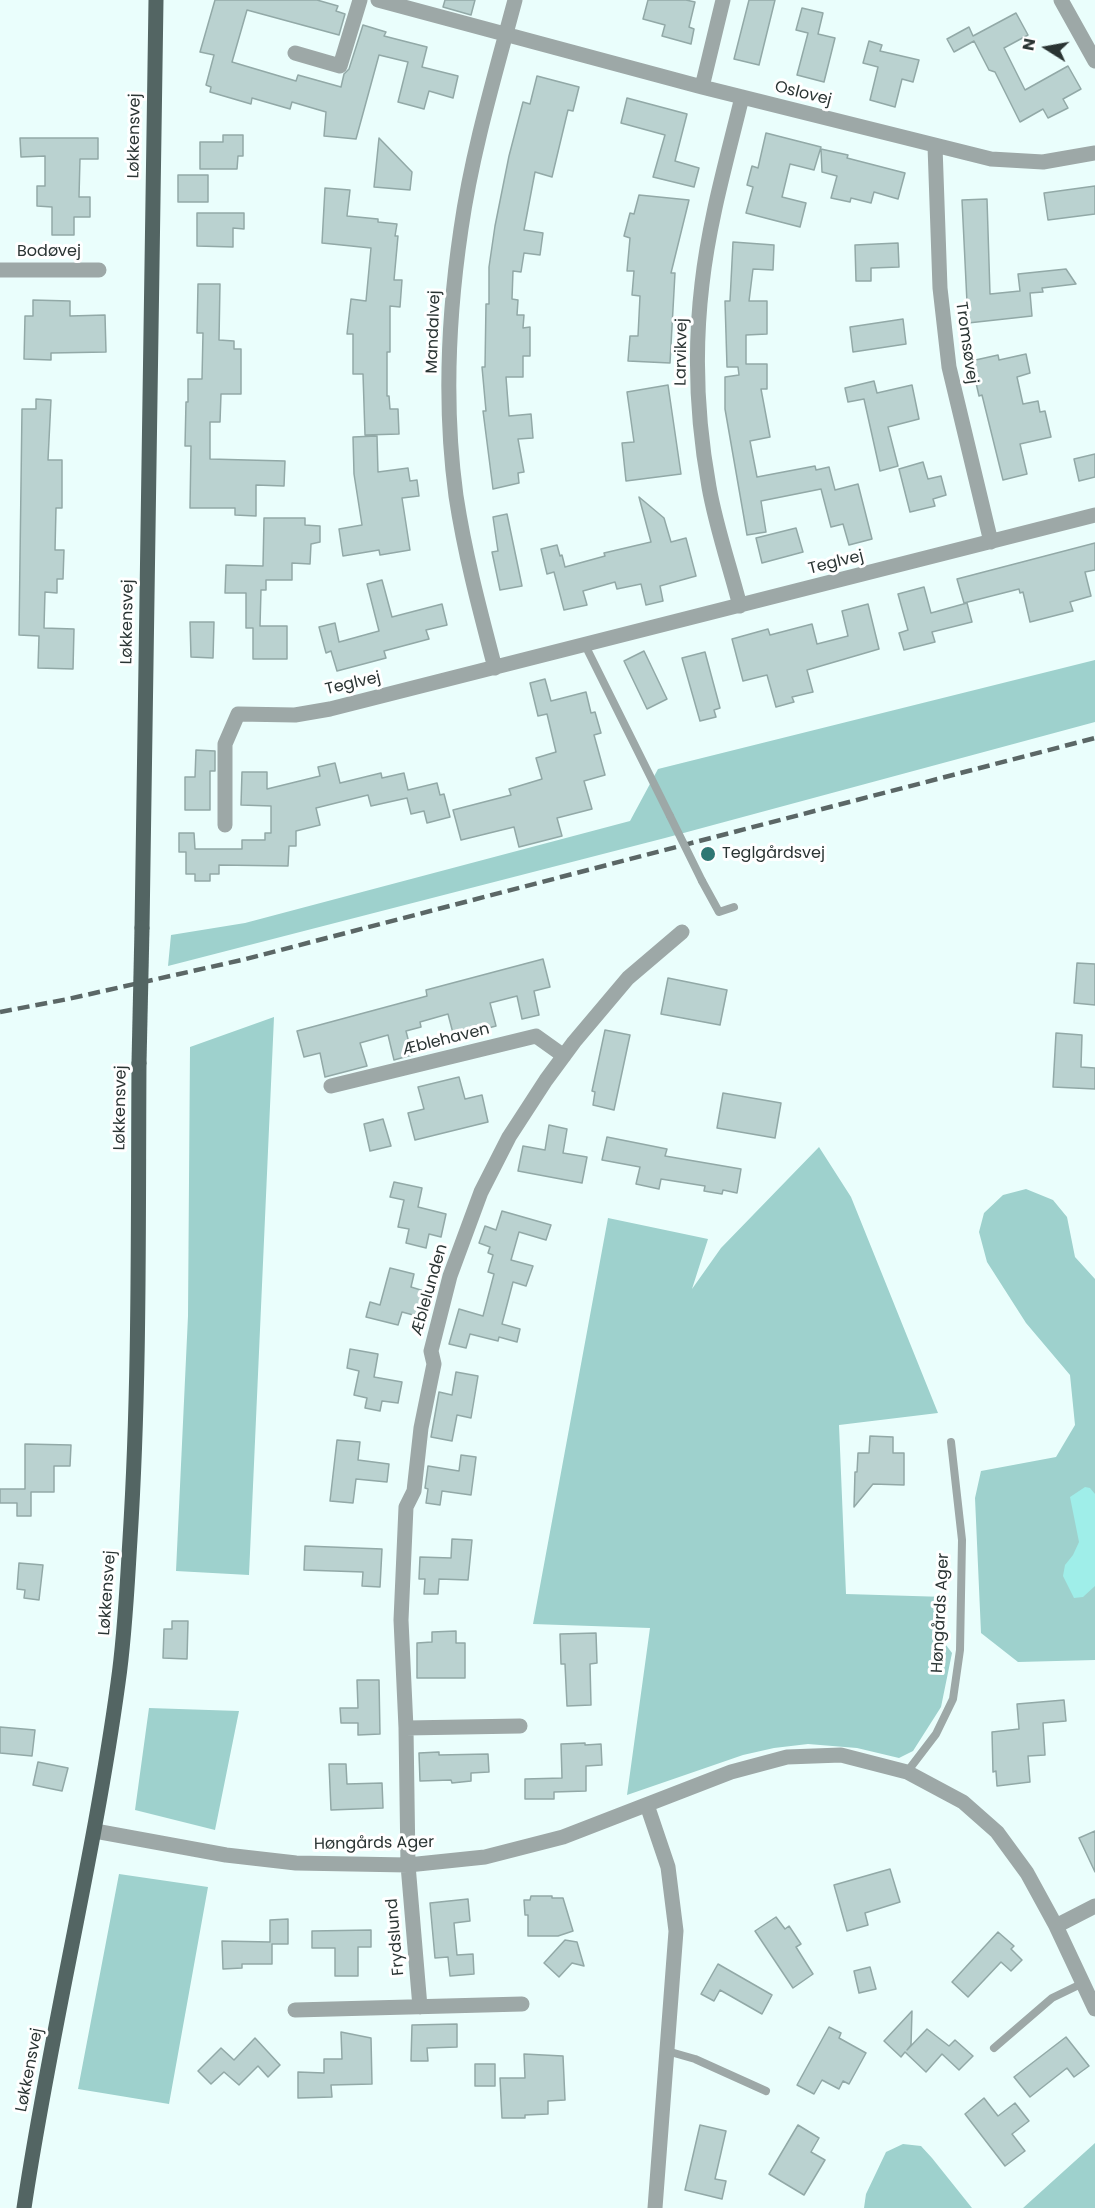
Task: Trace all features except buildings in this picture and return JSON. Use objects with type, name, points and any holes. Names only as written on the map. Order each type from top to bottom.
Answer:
[{"type":"main road","name":"Løkkensvej","points":[[24,2208],[95,1831],[119,1681],[136,1447],[139,1064],[156,0]]},
{"type":"street","points":[[295,53],[340,66],[360,0]]},
{"type":"street","name":"Oslovej","points":[[378,0],[434,8],[505,35],[991,159],[1042,162],[1095,153]]},
{"type":"street","name":"Mandalvej","points":[[495,668],[467,560],[456,494],[450,428],[449,361],[453,294],[461,228],[474,163],[515,0]]},
{"type":"street","points":[[702,87],[723,0]]},
{"type":"street","points":[[1061,0],[1095,61]]},
{"type":"street","name":"Larvikvej","points":[[740,606],[709,489],[700,421],[698,352],[702,284],[713,216],[742,97]]},
{"type":"street","name":"Tromsøvej","points":[[935,146],[940,288],[949,366],[991,542]]},
{"type":"street","name":"Bodøvej","points":[[0,270],[99,270]]},
{"type":"street","name":"Teglvej","points":[[225,825],[225,744],[238,714],[295,715],[318,711],[1095,515]]},
{"type":"street","name":"Æblelunden","points":[[408,1865],[406,1728],[401,1620],[406,1507],[414,1491],[421,1428],[434,1364],[431,1350],[450,1276],[481,1192],[509,1137],[564,1056],[606,1002],[628,978],[682,932]]},
{"type":"street","name":"Æblehaven","points":[[331,1086],[536,1036],[564,1056]]},
{"type":"street","points":[[406,1728],[520,1726]]},
{"type":"street","name":"Høngårds Ager","points":[[95,1831],[226,1855],[296,1863],[408,1865],[496,1854],[563,1837],[730,1772],[787,1757],[841,1755],[907,1772],[963,1802],[997,1832],[1027,1873],[1056,1926],[1095,2009]]},
{"type":"street","points":[[647,1805],[668,1867],[676,1931],[655,2208]]},
{"type":"street","name":"Frydslund","points":[[408,1865],[420,2007]]},
{"type":"street","points":[[1056,1926],[1095,1906]]},
{"type":"street","points":[[295,2010],[522,2004]]},
{"type":"lane","points":[[585,645],[719,912],[734,907]]},
{"type":"lane","name":"Høngårds Ager","points":[[907,1772],[936,1734],[953,1699],[960,1650],[962,1540],[951,1442]]},
{"type":"lane","points":[[994,2048],[1052,1998],[1083,1983]]},
{"type":"lane","points":[[667,2051],[695,2060],[766,2091]]},
{"type":"shaded area","points":[[1095,660],[1095,722],[665,838],[168,966],[171,935],[245,923],[630,821],[658,769]]},
{"type":"shaded area","points":[[274,1017],[249,1575],[176,1571],[188,1316],[190,1047]]},
{"type":"shaded area","points":[[819,1147],[851,1197],[938,1413],[839,1425],[846,1594],[946,1597],[946,1645],[952,1653],[941,1707],[913,1751],[899,1758],[857,1748],[808,1744],[774,1748],[743,1755],[627,1795],[650,1628],[533,1624],[608,1218],[708,1239],[692,1289],[721,1248]]},
{"type":"shaded area","points":[[1026,1189],[1053,1200],[1067,1217],[1075,1257],[1095,1279],[1095,1660],[1018,1662],[981,1633],[975,1498],[981,1471],[1056,1457],[1075,1425],[1070,1375],[1026,1323],[987,1262],[979,1232],[984,1213],[1003,1195]]},
{"type":"shaded area","points":[[1085,1487],[1090,1488],[1095,1494],[1095,1586],[1083,1597],[1074,1598],[1063,1576],[1065,1565],[1079,1542],[1070,1497]]},
{"type":"shaded area","points":[[149,1708],[239,1711],[215,1830],[135,1810]]},
{"type":"shaded area","points":[[119,1874],[208,1887],[169,2104],[78,2089]]},
{"type":"shaded area","points":[[1095,2143],[1095,2208],[1023,2208]]},
{"type":"shaded area","points":[[903,2144],[921,2146],[972,2208],[864,2208],[866,2194],[886,2152]]},
{"type":"railway","points":[[0,1012],[246,959],[1095,738]]},
{"type":"place","name":"Teglgårdsvej","points":[[708,854]]}]
